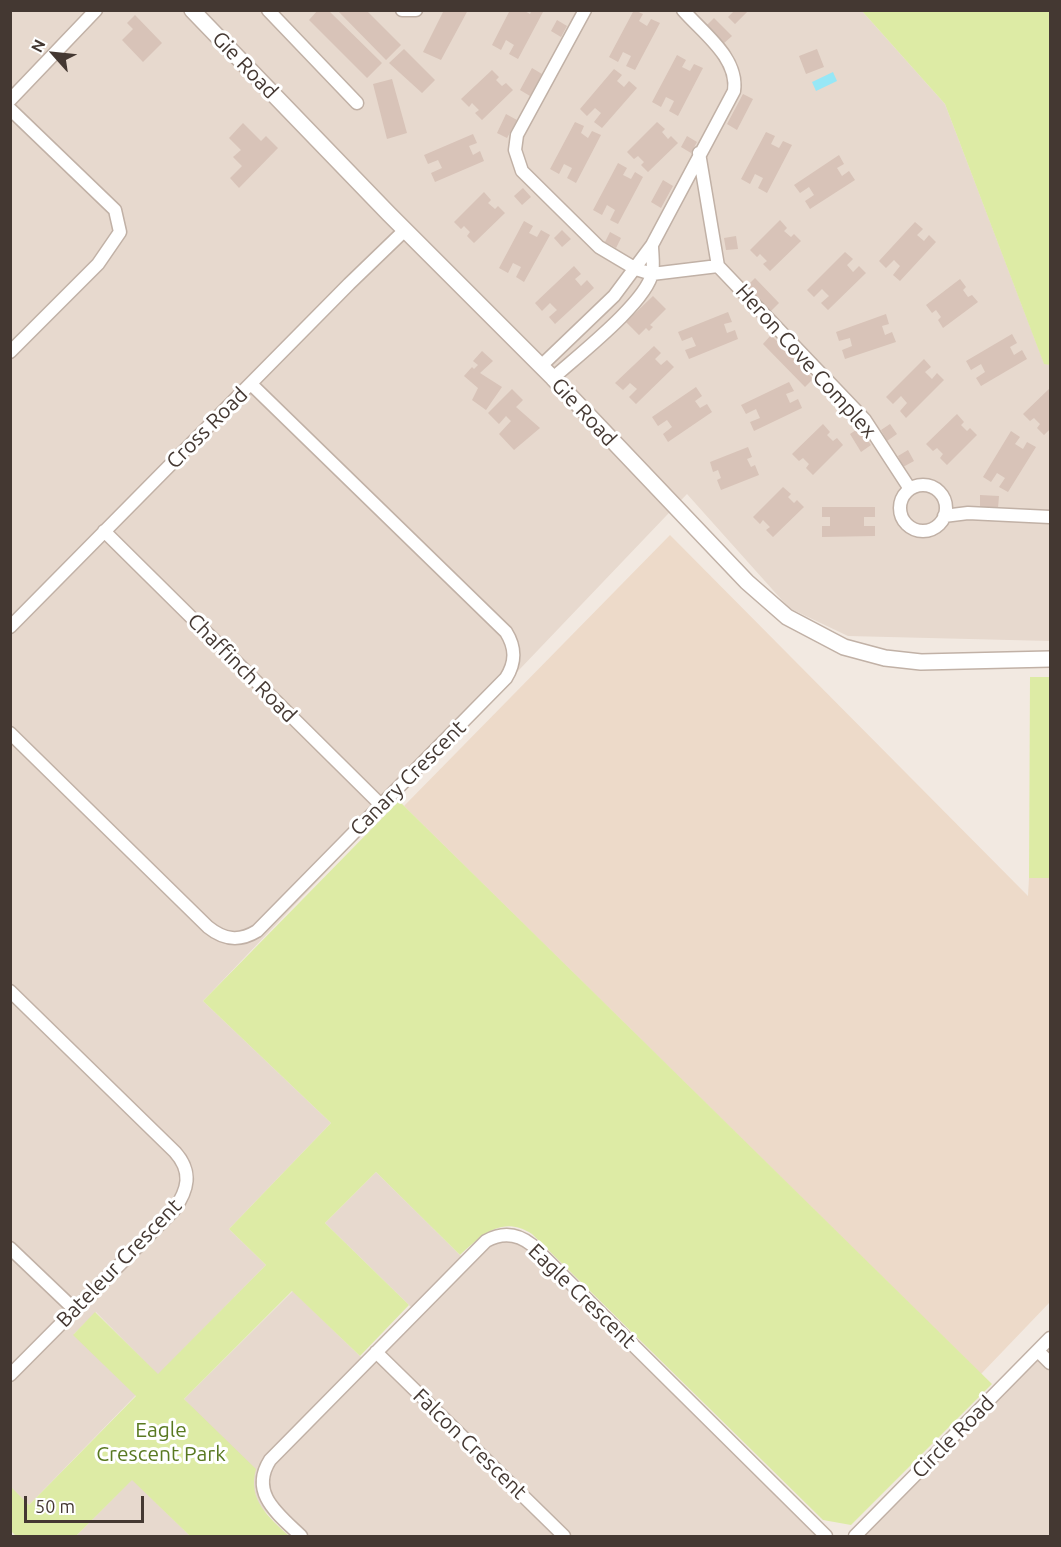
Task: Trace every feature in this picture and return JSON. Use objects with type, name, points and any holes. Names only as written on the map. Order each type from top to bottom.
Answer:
[{"type":"street","points":[[10,100],[96,10]]},
{"type":"street","name":"Gie Road","points":[[192,10],[405,230],[553,378],[758,593],[813,633],[861,653],[921,662],[1050,659]]},
{"type":"street","points":[[268,10],[357,103]]},
{"type":"street","points":[[402,10],[416,10]]},
{"type":"street","name":"Heron Cove Complex","points":[[585,10],[517,135],[517,160],[522,171],[591,241],[636,269],[652,274],[718,266]]},
{"type":"street","points":[[541,366],[614,296],[636,269],[652,245],[699,153],[729,104],[734,91],[735,74],[726,58],[682,10]]},
{"type":"street","points":[[10,110],[115,210],[120,232],[98,264],[10,352]]},
{"type":"street","name":"Heron Cove Complex","points":[[699,153],[718,266],[865,420],[910,489]]},
{"type":"street","name":"Cross Road","points":[[10,627],[405,230]]},
{"type":"street","points":[[553,378],[623,315],[645,289],[652,274],[652,245]]},
{"type":"street","name":"Canary Crescent","points":[[10,733],[208,927],[230,939],[247,937],[257,931],[506,678],[512,668],[514,647],[506,632],[251,384]]},
{"type":"street","points":[[926,485],[941,493],[946,508],[944,516],[940,523],[927,530],[919,530],[906,523],[901,509],[905,494],[910,489],[926,485]]},
{"type":"street","points":[[944,516],[968,513],[1050,517]]},
{"type":"street","name":"Chaffinch Road","points":[[104,531],[381,805]]},
{"type":"street","name":"Bateleur Crescent","points":[[10,991],[175,1152],[184,1162],[186,1172],[186,1190],[174,1210],[10,1375]]},
{"type":"street","name":"Eagle Crescent","points":[[301,1536],[268,1503],[262,1486],[265,1468],[486,1241],[503,1234],[519,1237],[532,1245],[826,1536]]},
{"type":"street","points":[[10,1248],[75,1310]]},
{"type":"street","name":"Circle Road","points":[[855,1536],[1050,1338]]},
{"type":"street","points":[[1038,1351],[1050,1363]]},
{"type":"street","name":"Falcon Crescent","points":[[376,1352],[564,1536]]},
{"type":"shaded area","points":[[10,11],[862,11],[945,104],[1044,363],[1050,365],[1050,641],[848,636],[789,608],[687,494],[203,1001],[331,1123],[229,1229],[266,1265],[158,1375],[96,1312],[74,1334],[136,1395],[29,1505],[10,1487]]},
{"type":"shaded area","points":[[670,535],[1028,896],[1029,878],[1050,878],[1050,1302],[981,1374],[404,806]]},
{"type":"shaded area","points":[[376,1172],[466,1261],[487,1242],[517,1237],[825,1536],[289,1536],[259,1505],[254,1491],[254,1476],[184,1399],[293,1291],[364,1360],[413,1309],[325,1223]]},
{"type":"shaded area","points":[[1050,1339],[1050,1536],[856,1536]]},
{"type":"shaded area","points":[[132,1479],[190,1536],[76,1536]]},
{"type":"green space","points":[[862,11],[1050,11],[1050,365],[1044,364],[945,104]]},
{"type":"green space","points":[[1030,677],[1050,677],[1050,878],[1029,878]]},
{"type":"green space","name":"Eagle Crescent Park","points":[[399,801],[992,1384],[851,1525],[823,1520],[532,1234],[511,1226],[502,1227],[476,1241],[460,1255],[376,1172],[325,1223],[409,1305],[360,1356],[292,1291],[184,1399],[256,1469],[254,1480],[257,1499],[267,1515],[289,1536],[190,1536],[132,1480],[76,1536],[16,1536],[11,1531],[11,1487],[29,1505],[136,1396],[73,1335],[95,1312],[158,1374],[266,1265],[229,1229],[331,1123],[203,1001]]},
{"type":"water","points":[[833,72],[837,81],[816,91],[812,82]]},
{"type":"building","points":[[318,10],[328,10],[382,63],[367,78],[309,20]]},
{"type":"building","points":[[337,10],[366,10],[401,45],[386,60]]},
{"type":"building","points":[[444,10],[468,10],[441,60],[423,52]]},
{"type":"building","points":[[510,10],[523,10],[530,14],[532,10],[543,12],[518,59],[509,54],[514,45],[506,40],[501,50],[492,45]]},
{"type":"building","points":[[634,10],[643,14],[639,21],[647,26],[651,19],[660,23],[635,70],[626,66],[631,56],[623,52],[618,62],[609,57]]},
{"type":"building","points":[[735,10],[749,10],[735,24],[728,17]]},
{"type":"building","points":[[135,15],[162,43],[143,62],[122,40],[133,29],[127,23]]},
{"type":"building","points":[[714,18],[732,36],[723,44],[706,26]]},
{"type":"building","points":[[557,20],[567,26],[561,37],[551,31]]},
{"type":"building","points":[[404,49],[435,80],[422,93],[389,63]]},
{"type":"building","points":[[817,49],[824,67],[806,74],[799,56]]},
{"type":"building","points":[[677,55],[686,60],[682,67],[690,71],[694,64],[703,68],[678,116],[669,111],[674,101],[666,97],[661,107],[652,102]]},
{"type":"building","points":[[532,68],[542,74],[530,96],[520,90]]},
{"type":"building","points":[[614,69],[622,75],[617,81],[624,87],[629,81],[637,88],[602,128],[594,122],[601,113],[595,108],[587,116],[580,109]]},
{"type":"building","points":[[492,70],[499,77],[496,80],[502,86],[506,83],[513,90],[482,120],[475,113],[479,110],[472,103],[469,107],[461,99]]},
{"type":"building","points":[[392,79],[407,133],[387,139],[373,84]]},
{"type":"building","points":[[743,94],[753,99],[737,130],[727,124]]},
{"type":"building","points":[[506,114],[517,120],[507,138],[497,133]]},
{"type":"building","points":[[575,122],[584,126],[581,133],[588,138],[592,131],[601,135],[576,183],[567,178],[572,168],[564,164],[559,174],[550,169]]},
{"type":"building","points":[[657,122],[665,129],[662,132],[668,139],[671,136],[678,143],[648,172],[641,165],[644,162],[638,156],[634,159],[627,152]]},
{"type":"building","points":[[243,123],[261,141],[266,136],[278,148],[239,188],[230,178],[242,166],[233,157],[241,150],[229,138]]},
{"type":"building","points":[[766,132],[775,136],[771,144],[779,148],[783,141],[792,145],[767,193],[758,188],[763,178],[755,174],[750,184],[741,179]]},
{"type":"building","points":[[473,134],[477,143],[469,146],[473,155],[480,151],[484,161],[435,182],[431,173],[442,168],[438,160],[428,164],[424,155]]},
{"type":"building","points":[[687,136],[697,142],[691,153],[681,147]]},
{"type":"building","points":[[839,155],[844,164],[837,168],[842,176],[849,171],[855,180],[810,209],[805,201],[814,195],[809,187],[800,193],[794,185]]},
{"type":"building","points":[[618,163],[627,168],[623,175],[631,179],[635,172],[643,177],[618,224],[610,220],[615,210],[607,205],[602,215],[593,210]]},
{"type":"building","points":[[663,180],[673,186],[661,208],[651,202]]},
{"type":"building","points":[[523,188],[531,197],[522,205],[514,196]]},
{"type":"building","points":[[484,192],[491,200],[488,203],[495,209],[498,206],[505,213],[474,243],[467,236],[470,232],[464,226],[461,229],[454,222]]},
{"type":"building","points":[[780,220],[787,228],[784,231],[791,237],[794,234],[801,241],[770,271],[763,264],[767,261],[760,254],[757,257],[750,250]]},
{"type":"building","points":[[524,221],[533,226],[529,233],[537,237],[541,230],[550,235],[524,282],[516,277],[521,267],[513,263],[508,273],[499,268]]},
{"type":"building","points":[[915,222],[923,229],[917,235],[924,241],[929,235],[936,242],[900,281],[893,275],[900,266],[894,260],[886,268],[879,261]]},
{"type":"building","points":[[562,230],[571,239],[562,247],[554,238]]},
{"type":"building","points":[[610,232],[621,238],[616,248],[605,242]]},
{"type":"building","points":[[736,236],[738,249],[726,250],[724,238]]},
{"type":"building","points":[[845,252],[853,259],[847,265],[853,272],[859,266],[866,273],[828,310],[821,303],[829,296],[822,289],[814,297],[807,290]]},
{"type":"building","points":[[574,266],[581,274],[575,279],[581,286],[587,280],[594,288],[555,324],[549,317],[557,310],[550,303],[542,311],[535,303]]},
{"type":"building","points":[[755,278],[779,303],[771,311],[747,286]]},
{"type":"building","points":[[960,279],[966,287],[963,290],[968,297],[972,295],[978,302],[943,328],[938,320],[941,317],[936,310],[932,313],[926,305]]},
{"type":"building","points":[[653,296],[666,309],[650,325],[653,327],[649,331],[646,328],[639,335],[626,322]]},
{"type":"building","points":[[728,312],[732,322],[724,324],[727,333],[735,330],[738,339],[689,359],[685,350],[696,346],[692,337],[682,341],[678,332]]},
{"type":"building","points":[[886,314],[889,324],[882,326],[885,335],[892,332],[896,342],[845,359],[842,350],[852,346],[850,338],[839,341],[836,332]]},
{"type":"building","points":[[1012,334],[1017,343],[1010,347],[1014,355],[1022,350],[1027,359],[981,386],[976,378],[985,372],[981,364],[971,370],[966,361]]},
{"type":"building","points":[[771,335],[813,379],[805,387],[763,344]]},
{"type":"building","points":[[654,346],[661,353],[655,359],[661,365],[667,360],[674,367],[636,404],[629,397],[637,389],[630,383],[623,390],[615,383]]},
{"type":"building","points":[[482,351],[493,361],[480,373],[502,387],[486,410],[472,400],[478,388],[464,376],[472,367],[474,369],[478,365],[473,361]]},
{"type":"building","points":[[924,359],[931,367],[925,372],[932,379],[937,373],[944,380],[906,418],[900,411],[907,403],[901,396],[893,404],[886,397]]},
{"type":"building","points":[[789,382],[794,391],[786,394],[790,403],[798,399],[802,408],[754,431],[750,422],[760,418],[756,409],[746,414],[741,405]]},
{"type":"building","points":[[696,387],[702,396],[695,401],[700,408],[707,404],[712,412],[668,442],[663,434],[672,427],[667,420],[658,426],[652,417]]},
{"type":"building","points":[[1050,388],[1050,429],[1044,435],[1037,428],[1040,424],[1034,418],[1030,421],[1023,414]]},
{"type":"building","points":[[512,389],[523,400],[516,407],[540,428],[514,450],[499,434],[511,421],[506,416],[499,424],[488,413]]},
{"type":"building","points":[[957,414],[964,422],[961,425],[967,431],[970,428],[977,435],[947,465],[940,458],[943,454],[937,448],[933,451],[926,444]]},
{"type":"building","points":[[823,424],[830,432],[827,435],[833,441],[837,438],[843,445],[813,475],[806,468],[809,464],[803,458],[799,461],[792,454]]},
{"type":"building","points":[[890,424],[897,434],[887,441],[881,430]]},
{"type":"building","points":[[859,428],[871,445],[861,452],[850,434]]},
{"type":"building","points":[[1011,431],[1020,437],[1015,444],[1023,449],[1027,442],[1036,447],[1008,492],[999,487],[1005,478],[997,473],[991,482],[983,477]]},
{"type":"building","points":[[748,447],[752,457],[747,459],[751,467],[755,465],[759,475],[721,490],[717,480],[721,478],[718,470],[713,472],[710,462]]},
{"type":"building","points":[[908,450],[914,461],[903,467],[898,456]]},
{"type":"building","points":[[783,487],[791,494],[788,497],[794,503],[797,500],[804,507],[773,537],[766,530],[770,527],[763,520],[760,524],[753,517]]},
{"type":"building","points":[[980,495],[999,496],[998,508],[980,507]]},
{"type":"building","points":[[822,507],[875,507],[875,517],[864,517],[864,526],[875,526],[875,536],[822,537],[822,526],[830,526],[830,517],[822,517]]}]
